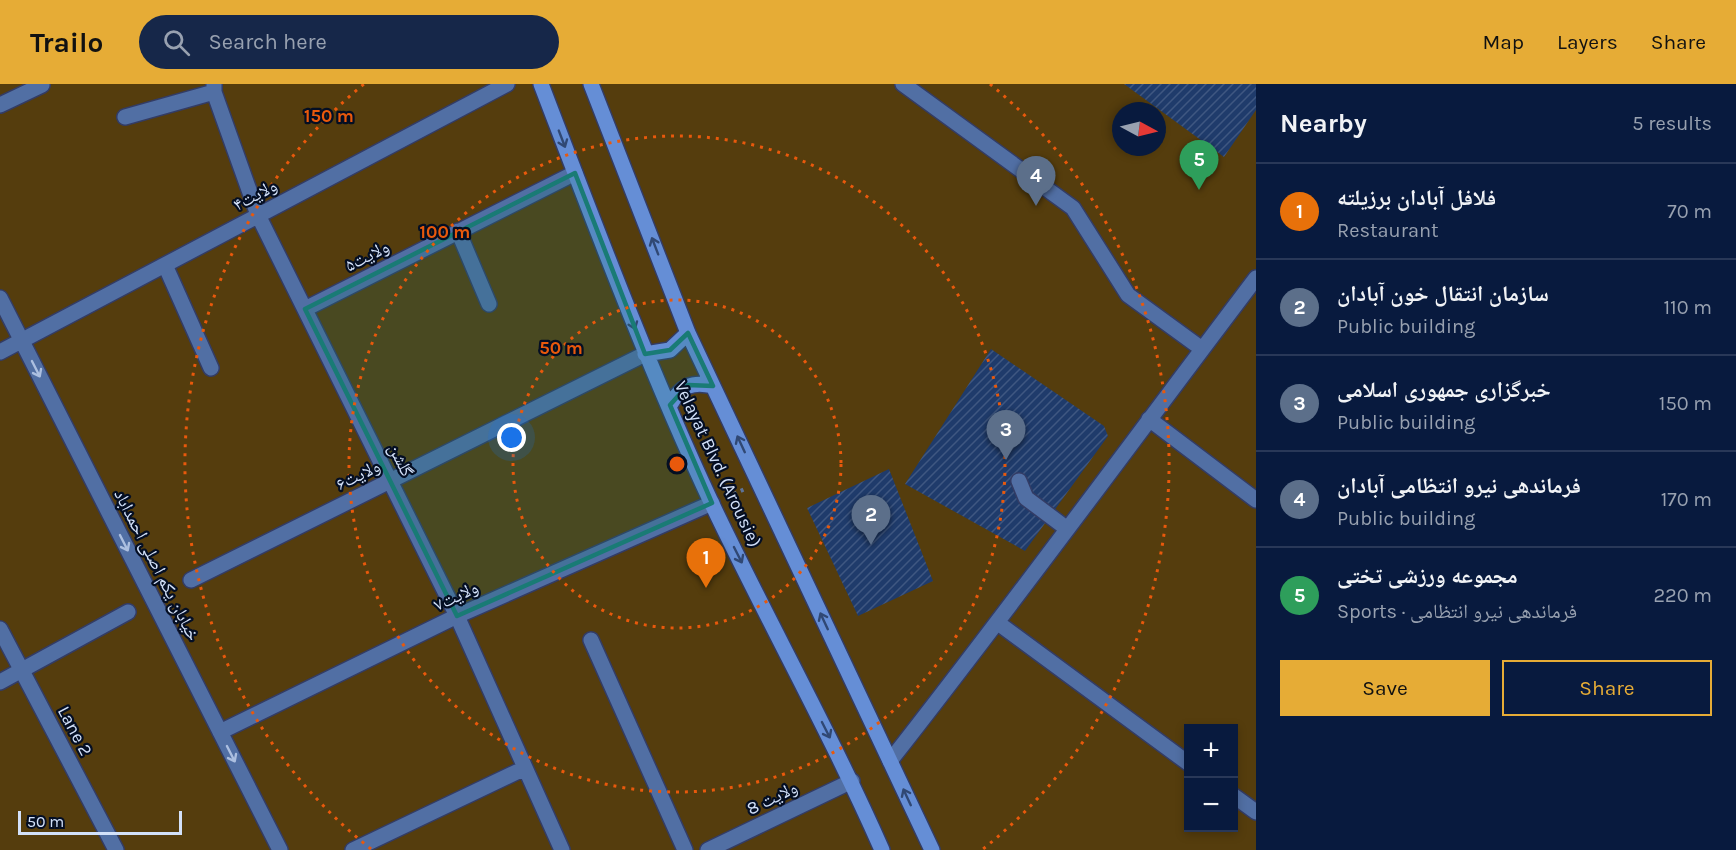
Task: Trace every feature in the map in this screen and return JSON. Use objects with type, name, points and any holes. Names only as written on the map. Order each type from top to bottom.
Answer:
[{"type":"main road","name":"Velayat Blvd. (Arousie)","points":[[541,84],[645,354],[670,405],[712,503],[852,781],[882,850]]},
{"type":"main road","name":"Velayat Blvd. (Arousie)","points":[[591,84],[688,333],[932,850]]},
{"type":"main road","points":[[645,354],[670,350],[688,333]]},
{"type":"main road","points":[[670,405],[677,393],[687,385],[700,383],[713,386]]},
{"type":"street","name":"ولایت۴","points":[[0,352],[507,84]]},
{"type":"street","points":[[903,84],[1073,208],[1128,295],[1202,349]]},
{"type":"street","points":[[0,105],[42,85]]},
{"type":"street","name":"گلشن","points":[[214,88],[258,215],[457,616],[562,850]]},
{"type":"street","points":[[125,117],[214,88]]},
{"type":"street","name":"ولایت۵","points":[[305,309],[575,173]]},
{"type":"street","points":[[458,231],[489,304]]},
{"type":"street","points":[[165,265],[211,368]]},
{"type":"street","points":[[890,761],[998,623],[1066,528],[1256,278]]},
{"type":"street","name":"خیابان یکم اصلی احمداباد","points":[[0,298],[280,850]]},
{"type":"street","name":"ولایت۶","points":[[191,580],[645,354]]},
{"type":"street","points":[[1149,419],[1256,500]]},
{"type":"street","points":[[1018,481],[1026,498],[1066,528]]},
{"type":"street","name":"ولایت۷","points":[[220,732],[457,616],[712,503]]},
{"type":"street","points":[[0,682],[128,612]]},
{"type":"street","points":[[998,623],[1184,760]]},
{"type":"street","name":"Lane 2","points":[[0,629],[116,850]]},
{"type":"street","points":[[591,640],[685,850]]},
{"type":"street","points":[[353,850],[525,768]]},
{"type":"street","name":"ولایت 8","points":[[708,850],[852,781]]},
{"type":"street","points":[[1238,799],[1256,812]]},
{"type":"path","points":[[712,503],[759,483]]},
{"type":"highlighted area","points":[[575,173],[645,354],[670,350],[688,333],[713,386],[688,385],[670,405],[712,503],[457,616],[305,309]]},
{"type":"shaded area","points":[[0,84],[1256,84],[1256,850],[0,850]]},
{"type":"building","points":[[1124,84],[1256,84],[1256,110],[1224,157],[1166,115],[1166,102],[1149,102]]},
{"type":"building","points":[[991,349],[1104,426],[1108,436],[1025,551],[905,484]]},
{"type":"building","points":[[889,469],[933,581],[858,616],[807,508]]},
{"type":"place","name":"مجموعه ورزشی تختی","points":[[1199,190]]},
{"type":"place","name":"فرماندهی نیرو انتظامی آبادان","points":[[1036,206]]},
{"type":"place","name":"خبرگزاری جمهوری اسلامی","points":[[1006,460]]},
{"type":"place","name":"سازمان انتقال خون آبادان","points":[[871,545]]},
{"type":"place","name":"فلافل آبادان برزیلته","points":[[706,588]]}]
